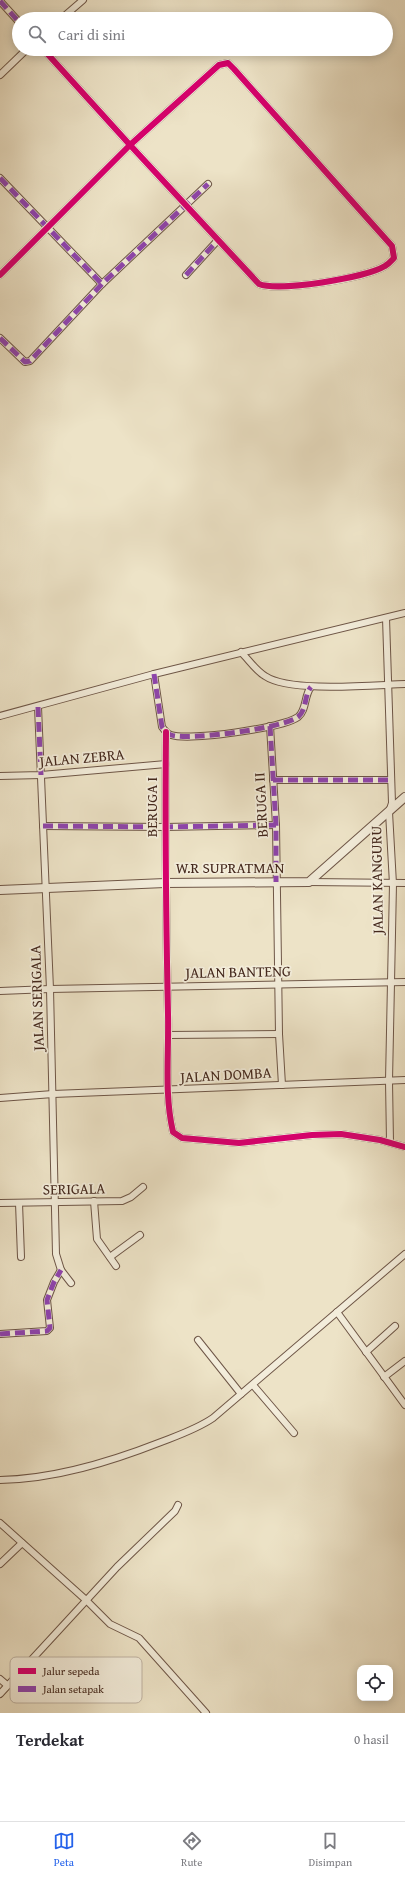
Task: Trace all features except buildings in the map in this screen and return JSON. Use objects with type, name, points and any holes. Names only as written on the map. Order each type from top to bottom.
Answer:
[{"type":"street","points":[[69,12],[83,0]]},
{"type":"street","points":[[0,1],[12,14]]},
{"type":"street","points":[[0,75],[20,56]]},
{"type":"street","points":[[0,275],[130,146],[219,65],[228,63],[392,246],[394,258],[384,267],[335,280],[272,288],[259,284],[130,146],[49,56]]},
{"type":"street","points":[[0,178],[102,284]]},
{"type":"street","points":[[0,338],[25,362],[30,361],[102,284],[208,184]]},
{"type":"street","points":[[186,275],[218,240]]},
{"type":"street","points":[[0,716],[38,707],[154,674],[405,613]]},
{"type":"street","name":"JALAN KANGURU","points":[[386,618],[392,803],[388,812],[393,884],[388,1081],[390,1142]]},
{"type":"street","points":[[242,652],[265,676],[286,684],[311,687],[405,684]]},
{"type":"street","name":"BERUGA I","points":[[154,674],[162,727],[166,732],[165,827],[169,1035],[168,1090],[173,1132],[182,1138],[239,1143],[329,1133],[361,1136],[390,1142],[405,1147]]},
{"type":"street","points":[[166,732],[171,735],[185,736],[240,732],[270,726],[299,717],[303,711],[307,691],[311,687]]},
{"type":"street","name":"JALAN SERIGALA","points":[[38,707],[50,989],[56,1254],[61,1270],[71,1283]]},
{"type":"street","name":"BERUGA II","points":[[270,726],[276,825],[279,1034],[282,1085]]},
{"type":"street","name":"JALAN ZEBRA","points":[[0,776],[41,775],[166,764]]},
{"type":"street","points":[[273,780],[391,780]]},
{"type":"street","points":[[309,882],[405,797]]},
{"type":"street","points":[[43,826],[165,827],[276,825]]},
{"type":"street","points":[[309,882],[405,883]]},
{"type":"street","name":"W.R SUPRATMAN","points":[[0,890],[166,883],[309,882]]},
{"type":"street","name":"JALAN BANTENG","points":[[0,992],[50,989],[168,986],[405,982]]},
{"type":"street","points":[[169,1035],[279,1034]]},
{"type":"street","name":"JALAN DOMBA","points":[[0,1098],[53,1094],[405,1080]]},
{"type":"street","name":"SERIGALA","points":[[0,1203],[94,1201],[122,1202],[143,1187]]},
{"type":"street","points":[[94,1201],[96,1239],[116,1266]]},
{"type":"street","points":[[20,1202],[21,1257]]},
{"type":"street","points":[[110,1257],[140,1234]]},
{"type":"street","points":[[0,1480],[18,1480],[47,1476],[127,1456],[198,1428],[253,1384],[405,1254]]},
{"type":"street","points":[[0,1334],[47,1331],[50,1328],[47,1300],[54,1282],[61,1270]]},
{"type":"street","points":[[337,1312],[405,1404]]},
{"type":"street","points":[[366,1352],[395,1326]]},
{"type":"street","points":[[198,1340],[241,1394]]},
{"type":"street","points":[[384,1377],[405,1360]]},
{"type":"street","points":[[253,1384],[294,1433]]},
{"type":"street","points":[[33,1657],[178,1505]]},
{"type":"street","points":[[0,1523],[86,1600],[110,1624],[139,1638],[206,1713]]},
{"type":"street","points":[[0,1564],[22,1543]]},
{"type":"street","points":[[0,1679],[7,1685]]},
{"type":"street","points":[[0,1694],[10,1682]]},
{"type":"marked path","points":[[0,1],[12,14]]},
{"type":"marked path","points":[[0,178],[102,284]]},
{"type":"marked path","points":[[0,338],[25,362],[30,361],[102,284],[208,184]]},
{"type":"marked path","points":[[186,275],[218,240]]},
{"type":"marked path","points":[[154,674],[162,727],[169,734],[181,736],[215,735],[256,729],[289,721],[301,714],[307,694],[311,687]]},
{"type":"marked path","points":[[38,707],[41,775]]},
{"type":"marked path","points":[[270,726],[276,825],[276,882]]},
{"type":"marked path","points":[[273,780],[391,780]]},
{"type":"marked path","points":[[43,826],[165,827],[276,825]]},
{"type":"marked path","points":[[0,1334],[47,1331],[50,1328],[47,1300],[54,1282],[61,1270]]},
{"type":"cycle path","points":[[49,56],[130,145]]},
{"type":"cycle path","points":[[228,63],[392,246],[394,258],[386,265],[375,271],[342,279],[302,285],[269,286],[259,284],[130,145],[219,65],[228,63]]},
{"type":"cycle path","points":[[0,275],[130,145]]},
{"type":"cycle path","points":[[166,732],[168,1088],[170,1118],[173,1132],[182,1138],[239,1143],[312,1135],[341,1134],[380,1140],[405,1147]]}]
